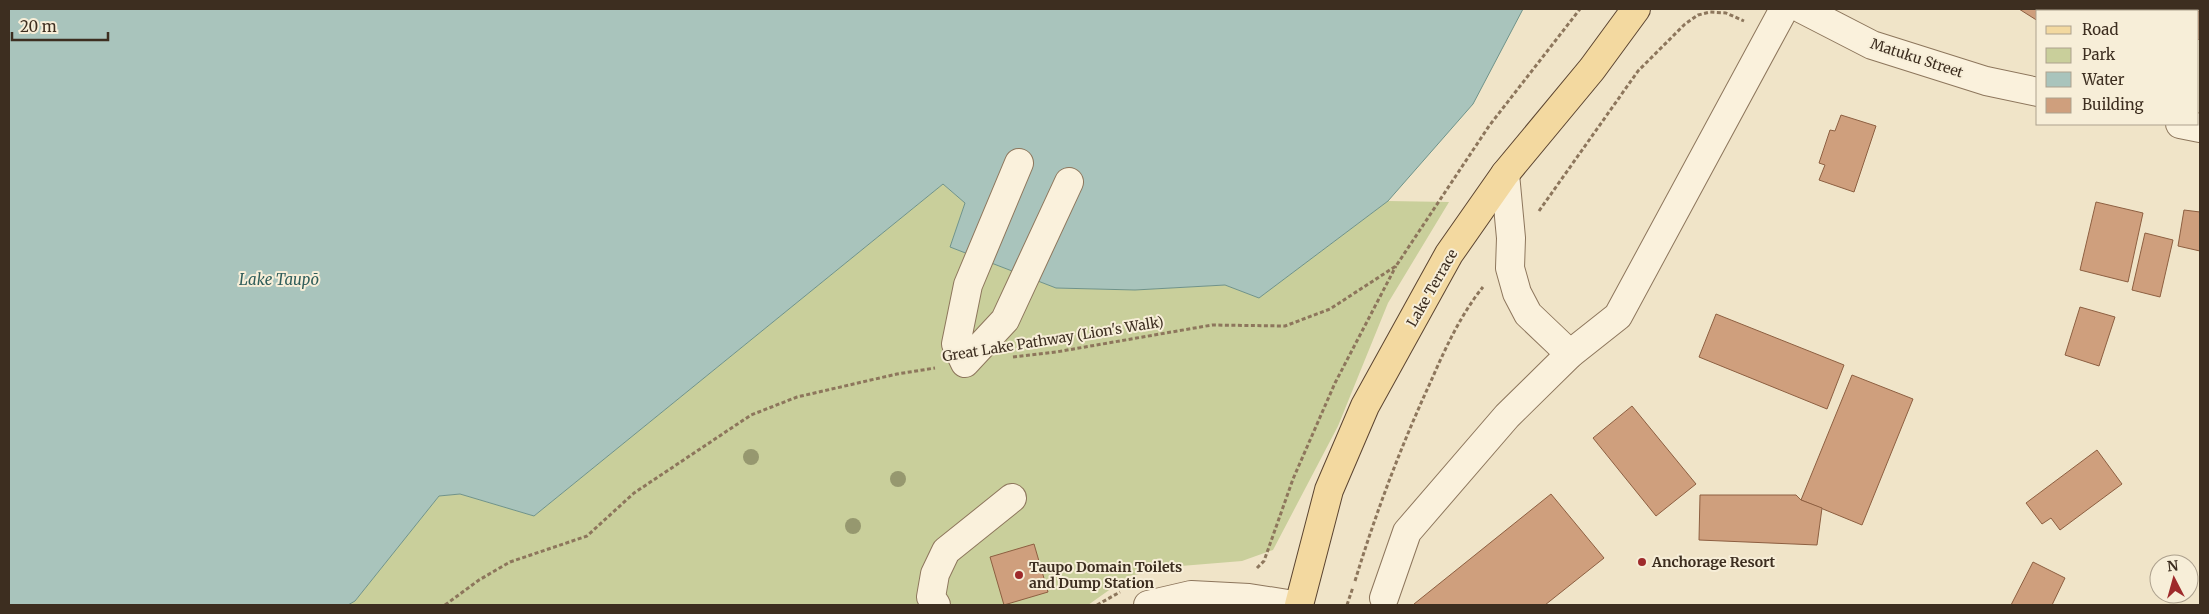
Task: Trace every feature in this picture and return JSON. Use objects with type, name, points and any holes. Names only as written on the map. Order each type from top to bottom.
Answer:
[{"type":"main road","name":"Lake Terrace","points":[[1299,605],[1329,490],[1365,406],[1449,254],[1505,174],[1592,69],[1636,9]]},
{"type":"street","points":[[1384,598],[1407,532],[1508,416],[1570,354],[1618,316],[1784,9]]},
{"type":"street","name":"Matuku Street","points":[[1802,9],[1872,45],[1986,81],[2036,92]]},
{"type":"street","points":[[2185,125],[2200,128]]},
{"type":"street","points":[[1019,163],[968,284],[956,344],[965,363],[1005,320],[1069,182]]},
{"type":"street","points":[[1505,174],[1511,238],[1510,268],[1517,293],[1528,314],[1570,354]]},
{"type":"street","points":[[936,605],[931,596],[934,574],[946,551],[1012,498]]},
{"type":"street","points":[[1148,605],[1191,595],[1249,598],[1294,605]]},
{"type":"path","name":"Great Lake Pathway (Lion's Walk)","points":[[1010,358],[1212,325],[1285,326],[1330,309],[1396,266],[1489,126],[1580,9]]},
{"type":"path","points":[[1537,214],[1638,71],[1685,24],[1698,15],[1710,12],[1726,14],[1749,22]]},
{"type":"path","points":[[1249,598],[1256,569],[1264,560],[1293,479],[1335,383],[1396,266]]},
{"type":"path","points":[[1347,605],[1373,522],[1402,445],[1444,352],[1486,285]]},
{"type":"path","name":"Great Lake Pathway (Lion's Walk)","points":[[445,605],[479,580],[510,562],[587,536],[634,493],[751,416],[797,397],[897,374],[965,363]]},
{"type":"green space","points":[[943,184],[965,203],[950,247],[1056,288],[1135,290],[1225,285],[1259,298],[1388,201],[1449,202],[1388,303],[1338,426],[1273,550],[1242,561],[1181,566],[1129,576],[1088,605],[348,605],[355,601],[439,496],[460,494],[534,516]]},
{"type":"water","name":"Lake Taupō","points":[[9,9],[1523,9],[1473,104],[1388,201],[1259,298],[1225,285],[1135,290],[1056,288],[950,247],[965,203],[943,184],[534,516],[460,494],[439,496],[355,601],[348,605],[9,605]]},
{"type":"building","points":[[2019,9],[2086,9],[2036,10],[2036,20]]},
{"type":"building","points":[[2200,9],[2200,41],[2199,40]]},
{"type":"building","points":[[1841,115],[1876,126],[1854,192],[1819,180],[1825,165],[1819,163],[1830,130],[1835,131]]},
{"type":"building","points":[[2096,202],[2143,213],[2128,282],[2080,270]]},
{"type":"building","points":[[2184,210],[2200,212],[2200,251],[2178,246]]},
{"type":"building","points":[[2145,233],[2173,240],[2160,297],[2132,290]]},
{"type":"building","points":[[2080,307],[2115,317],[2099,366],[2065,355]]},
{"type":"building","points":[[1716,314],[1844,365],[1827,409],[1699,357]]},
{"type":"building","points":[[1852,375],[1913,399],[1862,525],[1801,500]]},
{"type":"building","points":[[1632,406],[1696,484],[1656,516],[1593,438]]},
{"type":"building","points":[[2097,450],[2122,484],[2060,530],[2051,518],[2042,524],[2026,503]]},
{"type":"building","points":[[1551,494],[1604,558],[1545,605],[1414,604]]},
{"type":"building","points":[[1700,495],[1796,495],[1801,500],[1822,508],[1817,545],[1699,540]]},
{"type":"building","name":"Taupo Domain Toilets and Dump Station","points":[[1034,544],[1048,592],[1004,605],[990,557]]},
{"type":"building","points":[[2033,562],[2065,578],[2052,605],[2011,605]]},
{"type":"place","name":"Anchorage Resort","points":[[1642,562]]},
{"type":"place","name":"Taupo Domain Toilets and Dump Station","points":[[1019,575]]}]
